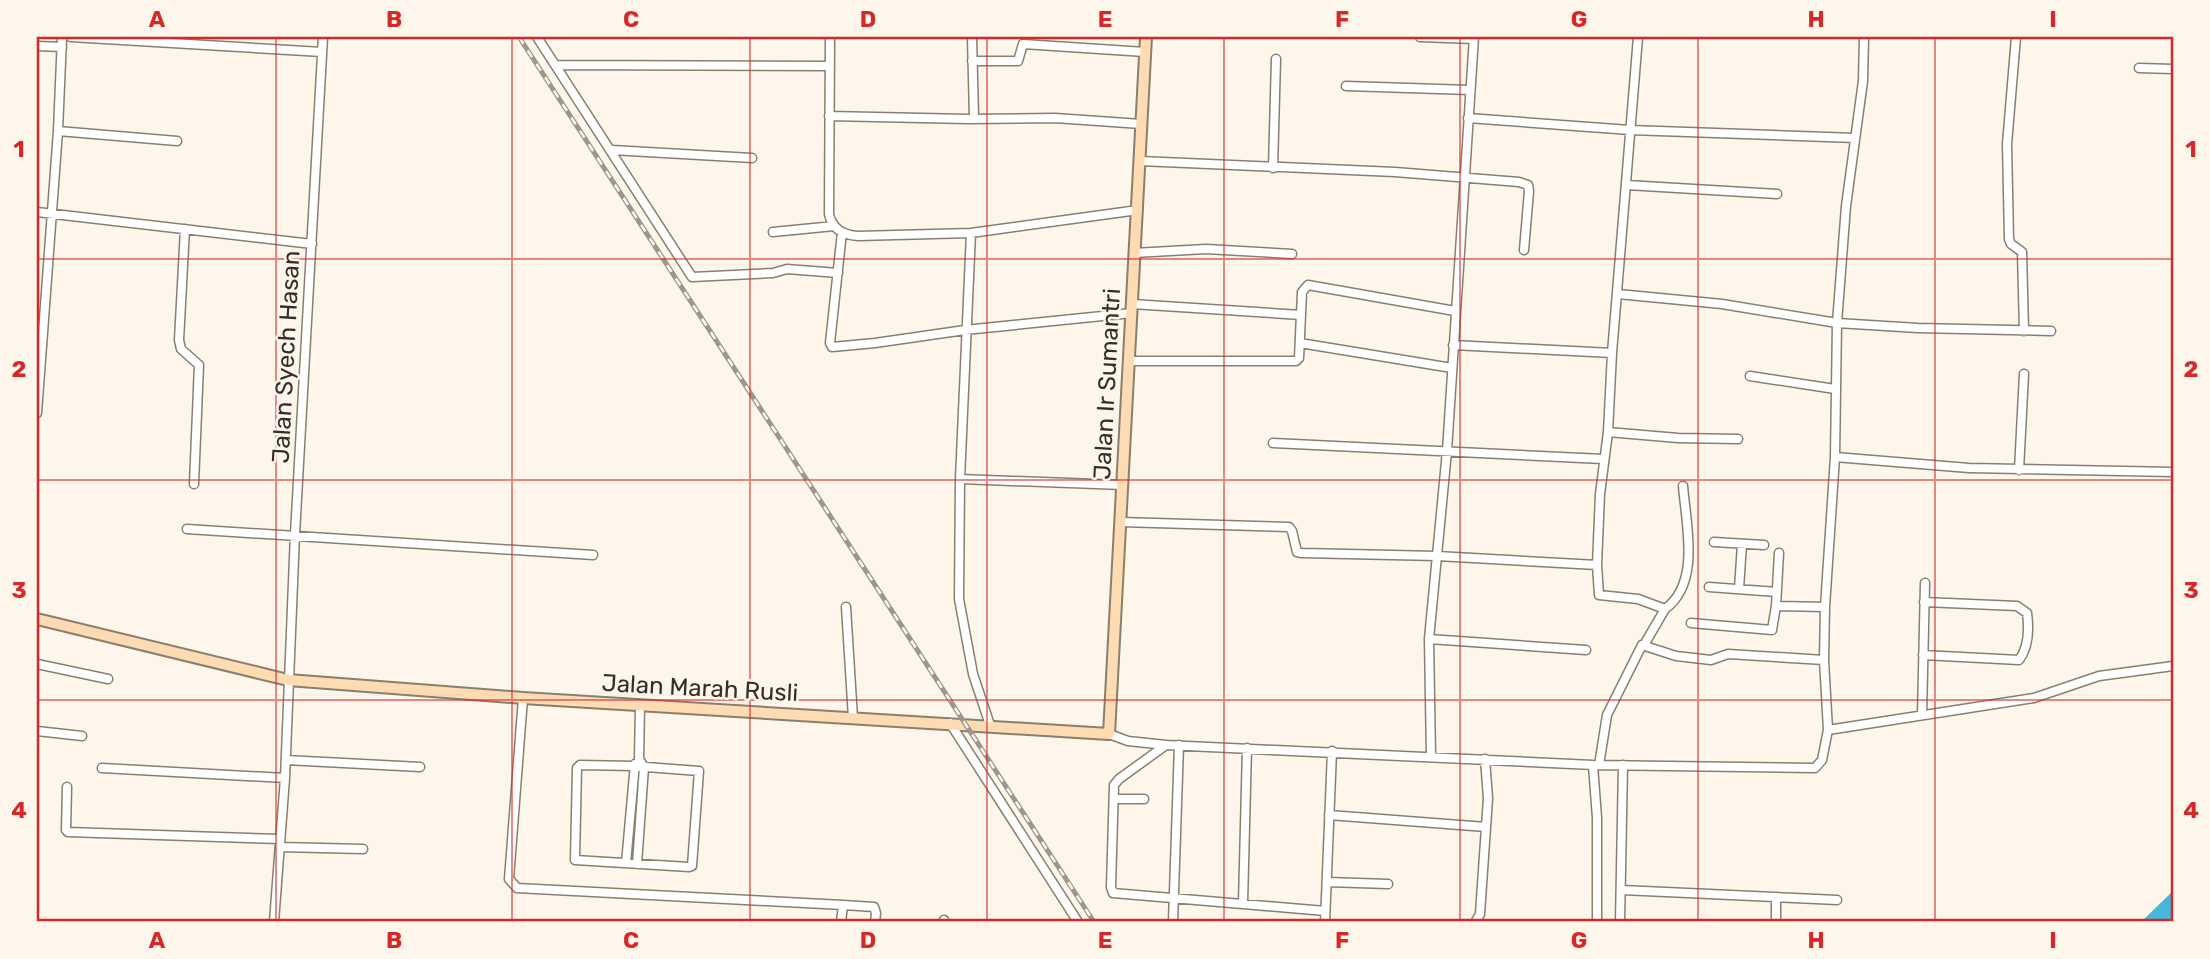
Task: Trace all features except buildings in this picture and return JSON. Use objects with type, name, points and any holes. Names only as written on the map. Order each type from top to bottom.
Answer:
[{"type":"main road","name":"Jalan Ir Sumantri","points":[[1110,734],[1146,37]]},
{"type":"main road","name":"Jalan Marah Rusli","points":[[37,619],[288,680],[640,706],[1110,734]]},
{"type":"street","points":[[37,413],[58,131],[62,37]]},
{"type":"street","points":[[71,37],[322,52]]},
{"type":"street","name":"Jalan Syech Hasan","points":[[274,922],[286,760],[295,534],[323,37]]},
{"type":"street","points":[[537,37],[692,277],[760,274],[787,269],[838,272]]},
{"type":"street","points":[[830,37],[829,214],[838,229],[838,272],[830,344],[832,347],[1132,309],[1301,314]]},
{"type":"street","points":[[972,37],[974,117]]},
{"type":"street","points":[[1420,37],[1474,38],[1447,451],[1430,639],[1432,757]]},
{"type":"street","points":[[1638,37],[1608,432],[1603,458],[1597,565],[1599,595],[1638,599],[1665,609]]},
{"type":"street","points":[[1110,734],[1128,741],[1179,746],[1596,765],[1815,768],[1822,760],[1828,730],[1824,660],[1825,607],[1835,457],[1838,323],[1846,206],[1863,81],[1864,37]]},
{"type":"street","points":[[2016,37],[2007,144],[2009,225],[2010,242],[2021,250],[2022,254],[2024,331]]},
{"type":"street","points":[[972,61],[1018,61],[1023,44],[1145,52]]},
{"type":"street","points":[[37,46],[62,47]]},
{"type":"street","points":[[1273,168],[1276,59]]},
{"type":"street","points":[[556,65],[830,66]]},
{"type":"street","points":[[2139,68],[2173,69]]},
{"type":"street","points":[[1346,86],[1470,90]]},
{"type":"street","points":[[829,116],[1055,117],[1141,124]]},
{"type":"street","points":[[1468,118],[1630,130],[1855,138]]},
{"type":"street","points":[[58,131],[177,141]]},
{"type":"street","points":[[611,150],[752,158]]},
{"type":"street","points":[[1140,161],[1464,176],[1519,182],[1528,185],[1530,191],[1524,250]]},
{"type":"street","points":[[1627,185],[1777,194]]},
{"type":"street","points":[[773,232],[838,229],[858,236],[971,233],[1138,210]]},
{"type":"street","points":[[37,212],[312,244]]},
{"type":"street","points":[[185,229],[179,340],[181,349],[199,365],[194,484]]},
{"type":"street","points":[[971,233],[960,479],[959,599],[973,674],[990,725]]},
{"type":"street","points":[[1134,253],[1206,249],[1292,254]]},
{"type":"street","points":[[1129,361],[1296,361],[1299,359],[1302,292],[1308,285],[1455,311]]},
{"type":"street","points":[[1618,294],[1722,304],[1838,323],[2051,331]]},
{"type":"street","points":[[1300,343],[1452,368]]},
{"type":"street","points":[[1453,345],[1612,354]]},
{"type":"street","points":[[2019,470],[2024,374]]},
{"type":"street","points":[[1750,376],[1835,389]]},
{"type":"street","points":[[1608,432],[1678,438],[1738,439]]},
{"type":"street","points":[[1273,443],[1603,458]]},
{"type":"street","points":[[1835,457],[1969,468],[2173,472]]},
{"type":"street","points":[[960,479],[1123,485]]},
{"type":"street","points":[[1597,922],[1596,765],[1607,715],[1622,683],[1641,647],[1677,595],[1687,575],[1688,547],[1683,486]]},
{"type":"street","points":[[1121,522],[1289,527],[1299,553],[1437,556],[1597,565]]},
{"type":"street","points":[[187,530],[295,534],[331,539],[593,555]]},
{"type":"street","points":[[1714,542],[1764,545]]},
{"type":"street","points":[[1740,589],[1742,544]]},
{"type":"street","points":[[1691,623],[1772,630],[1779,553]]},
{"type":"street","points":[[1922,715],[1925,583]]},
{"type":"street","points":[[1709,587],[1777,592]]},
{"type":"street","points":[[1923,655],[2019,660],[2026,648],[2027,628],[2027,612],[2017,606],[1924,602]]},
{"type":"street","points":[[1776,606],[1825,607]]},
{"type":"street","points":[[846,607],[853,718]]},
{"type":"street","points":[[1430,639],[1586,650]]},
{"type":"street","points":[[1644,645],[1676,656],[1711,660],[1728,654],[1824,660]]},
{"type":"street","points":[[37,664],[108,679]]},
{"type":"street","points":[[1828,730],[2034,698],[2099,676],[2173,666]]},
{"type":"street","points":[[523,698],[509,879],[517,888],[874,907],[875,922]]},
{"type":"street","points":[[637,864],[640,706]]},
{"type":"street","points":[[950,723],[1078,922]]},
{"type":"street","points":[[37,731],[82,736]]},
{"type":"street","points":[[1166,745],[1116,781],[1111,890],[1117,894],[1325,911]]},
{"type":"street","points":[[1173,922],[1179,746]]},
{"type":"street","points":[[1243,903],[1247,748]]},
{"type":"street","points":[[1325,922],[1332,751]]},
{"type":"street","points":[[1476,921],[1480,914],[1488,798],[1485,759]]},
{"type":"street","points":[[286,760],[420,767]]},
{"type":"street","points":[[626,863],[639,764]]},
{"type":"street","points":[[639,764],[699,771],[694,864],[689,867],[575,860],[577,768],[580,765],[639,764]]},
{"type":"street","points":[[1620,922],[1623,765]]},
{"type":"street","points":[[102,768],[285,778]]},
{"type":"street","points":[[67,787],[68,832],[363,849]]},
{"type":"street","points":[[1114,799],[1144,799]]},
{"type":"street","points":[[1329,815],[1486,827]]},
{"type":"street","points":[[1327,882],[1388,884]]},
{"type":"street","points":[[1622,890],[1837,900]]},
{"type":"street","points":[[1776,899],[1776,922]]},
{"type":"street","points":[[841,922],[842,905]]},
{"type":"water","points":[[2173,891],[2173,922],[2141,922]]},
{"type":"railway","points":[[519,37],[1094,922]]}]
